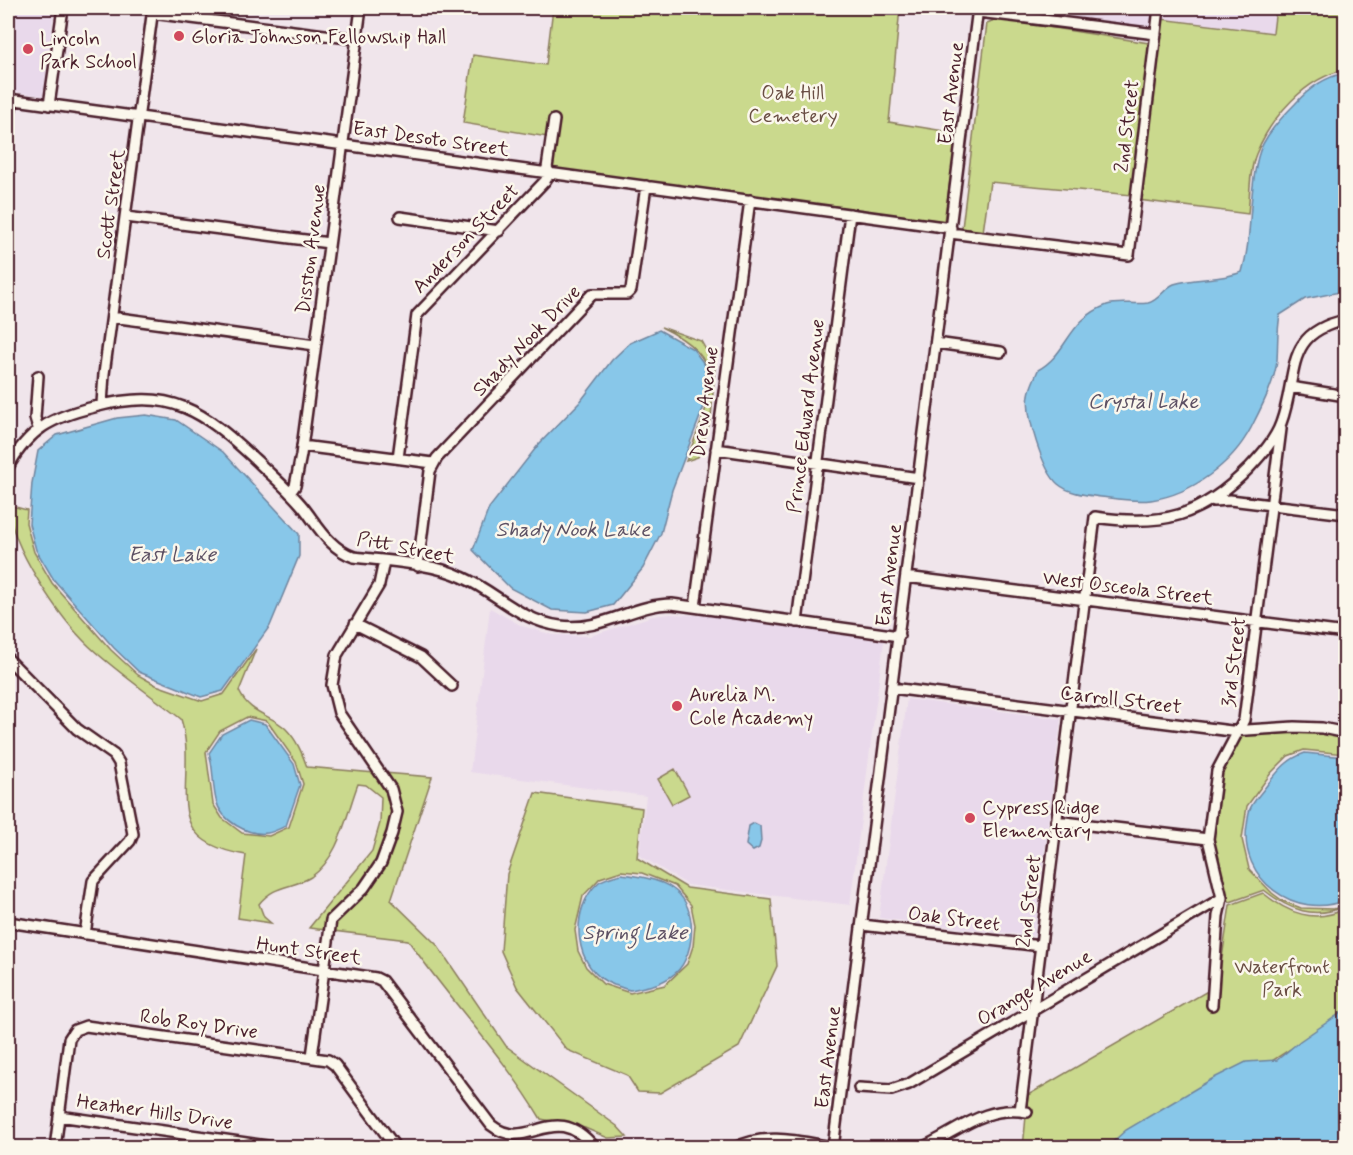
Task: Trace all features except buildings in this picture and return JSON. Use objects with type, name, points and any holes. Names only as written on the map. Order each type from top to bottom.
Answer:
[{"type":"street","points":[[49,105],[63,8]]},
{"type":"street","name":"Disston Avenue","points":[[290,493],[295,486],[302,446],[361,8]]},
{"type":"street","name":"2nd Street","points":[[1130,250],[1159,8]]},
{"type":"street","points":[[153,10],[356,39]]},
{"type":"street","name":"Scott Street","points":[[102,404],[102,386],[153,10]]},
{"type":"street","points":[[978,10],[1156,34]]},
{"type":"street","name":"East Avenue","points":[[833,1147],[978,10]]},
{"type":"street","points":[[8,125],[10,100]]},
{"type":"street","name":"East Desoto Street","points":[[10,100],[750,200],[950,231],[1129,255],[1130,250]]},
{"type":"street","points":[[550,173],[547,168],[554,120]]},
{"type":"street","name":"Anderson Street","points":[[398,458],[417,315],[499,231],[550,173]]},
{"type":"street","name":"Shady Nook Drive","points":[[433,464],[592,294],[627,294],[631,290],[646,186]]},
{"type":"street","name":"Drew Avenue","points":[[695,607],[750,200]]},
{"type":"street","name":"Prince Edward Avenue","points":[[797,622],[850,214]]},
{"type":"street","points":[[126,217],[329,243]]},
{"type":"street","points":[[400,217],[499,231]]},
{"type":"street","points":[[112,317],[315,345]]},
{"type":"street","points":[[1214,501],[1260,457],[1281,424],[1301,347],[1309,335],[1323,326],[1346,320]]},
{"type":"street","points":[[936,343],[1001,352]]},
{"type":"street","points":[[38,376],[34,418],[38,428]]},
{"type":"street","points":[[1290,387],[1346,396]]},
{"type":"street","name":"Pitt Street","points":[[8,467],[19,447],[38,428],[74,411],[123,400],[159,401],[201,414],[226,433],[290,493],[339,551],[354,557],[418,566],[464,577],[517,612],[560,626],[596,625],[660,604],[899,636]]},
{"type":"street","name":"3rd Street","points":[[1212,1005],[1218,916],[1222,898],[1208,838],[1217,771],[1244,720],[1281,424]]},
{"type":"street","points":[[302,446],[433,464],[430,471],[418,566]]},
{"type":"street","points":[[716,449],[919,478]]},
{"type":"street","points":[[1214,501],[1346,514]]},
{"type":"street","name":"2nd Street","points":[[921,1148],[988,1112],[1009,1109],[1024,1111],[1033,1009],[1095,517],[1129,521],[1163,519],[1214,501]]},
{"type":"street","points":[[312,1056],[332,920],[364,888],[381,864],[395,820],[397,806],[391,789],[339,713],[333,692],[332,675],[337,655],[379,585],[384,561]]},
{"type":"street","name":"West Osceola Street","points":[[906,577],[1346,633]]},
{"type":"street","points":[[355,624],[421,657],[452,686]]},
{"type":"street","points":[[8,659],[57,711],[77,729],[109,750],[119,763],[134,827],[133,834],[130,841],[93,881],[85,934]]},
{"type":"street","name":"Carroll Street","points":[[892,688],[1240,730],[1294,727],[1322,728],[1346,733]]},
{"type":"street","points":[[1056,821],[1208,838]]},
{"type":"street","name":"Orange Avenue","points":[[859,1088],[899,1088],[1222,898]]},
{"type":"street","name":"Hunt Street","points":[[8,922],[368,976],[382,981],[491,1125],[503,1134],[514,1136]]},
{"type":"street","name":"Oak Street","points":[[862,925],[1041,946]]},
{"type":"street","name":"Rob Roy Drive","points":[[55,1148],[69,1039],[80,1027],[312,1056],[328,1060],[335,1065],[396,1148]]},
{"type":"street","name":"Heather Hills Drive","points":[[59,1116],[281,1148]]},
{"type":"street","points":[[516,1148],[514,1136],[541,1127],[558,1125],[575,1130],[595,1148]]},
{"type":"street","points":[[735,1148],[747,1142],[775,1139],[838,1148]]},
{"type":"shaded area","name":"Lincoln Park School","points":[[8,8],[54,8],[43,96],[8,91]]},
{"type":"shaded area","points":[[982,8],[1156,8],[1153,29]]},
{"type":"shaded area","points":[[1163,8],[1276,8],[1274,33],[1161,19]]},
{"type":"shaded area","name":"Aurelia M. Cole Academy","points":[[490,608],[522,626],[553,635],[590,636],[653,616],[671,614],[710,616],[884,641],[850,905],[688,885],[639,855],[646,796],[470,772]]},
{"type":"shaded area","name":"Cypress Ridge Elementary","points":[[907,699],[1061,719],[1034,936],[879,918]]},
{"type":"green space","name":"Oak Hill Cemetery","points":[[553,8],[900,8],[889,122],[957,133],[944,221],[543,168],[548,137],[463,123],[473,55],[546,65]]},
{"type":"green space","points":[[1276,8],[1345,8],[1345,70],[1331,74],[1304,90],[1280,113],[1271,126],[1254,161],[1248,214],[1138,200],[1161,19],[1273,33]]},
{"type":"green space","points":[[997,19],[1149,43],[1146,95],[1132,195],[990,182],[983,232],[962,228],[987,23]]},
{"type":"green space","points":[[661,327],[701,341],[715,366],[711,419],[698,457],[686,461],[708,401],[710,384],[707,369],[699,354],[684,340]]},
{"type":"green space","points":[[8,505],[27,510],[26,523],[34,552],[52,583],[111,650],[138,675],[156,685],[202,701],[224,694],[256,649],[239,691],[255,710],[280,724],[290,733],[307,767],[375,773],[378,776],[393,805],[392,825],[388,837],[366,880],[335,911],[326,930],[309,928],[372,851],[380,823],[381,797],[366,785],[358,784],[341,835],[321,869],[304,881],[271,893],[259,904],[264,917],[271,923],[238,918],[246,855],[217,847],[199,836],[190,822],[186,805],[185,742],[181,719],[112,666],[78,634],[38,581],[11,522]],"holes":[[[247,717],[267,721],[296,762],[303,784],[289,827],[269,836],[242,833],[222,818],[213,804],[206,752],[220,731]]]},
{"type":"green space","points":[[1301,731],[1345,737],[1345,754],[1304,750],[1288,756],[1271,773],[1247,806],[1242,839],[1249,869],[1272,893],[1283,901],[1301,908],[1333,909],[1345,906],[1323,912],[1302,911],[1292,908],[1264,890],[1230,902],[1225,895],[1211,841],[1220,773],[1242,734]]},
{"type":"green space","points":[[675,769],[689,795],[672,804],[658,779]]},
{"type":"green space","points":[[384,773],[432,777],[391,900],[437,945],[506,1046],[617,1126],[627,1137],[608,1138],[585,1128],[541,1119],[493,1050],[408,940],[333,931],[335,921],[366,891],[400,812],[398,796]]},
{"type":"green space","points":[[535,793],[642,808],[637,858],[687,888],[771,899],[777,966],[739,1047],[660,1093],[638,1092],[627,1075],[567,1050],[517,987],[501,951],[507,874]],"holes":[[[621,871],[642,873],[675,886],[691,905],[695,925],[693,946],[687,964],[665,985],[630,993],[603,984],[586,967],[578,951],[575,930],[583,896],[600,878]]]},
{"type":"green space","name":"Waterfront Park","points":[[1263,893],[1292,911],[1312,916],[1323,916],[1345,909],[1345,1014],[1138,1147],[1023,1148],[1028,1095],[1218,985],[1230,905]]},
{"type":"water","name":"Crystal Lake","points":[[1345,73],[1345,291],[1305,299],[1280,315],[1274,377],[1243,441],[1222,465],[1209,475],[1196,484],[1166,497],[1145,501],[1084,495],[1058,484],[1041,455],[1032,429],[1028,404],[1031,386],[1038,370],[1056,355],[1076,328],[1094,311],[1117,303],[1152,302],[1174,284],[1225,277],[1242,272],[1248,244],[1255,171],[1264,142],[1278,122],[1306,93],[1324,80]]},
{"type":"water","name":"Shady Nook Lake","points":[[659,330],[693,349],[705,365],[706,401],[672,490],[661,533],[643,568],[613,605],[587,612],[552,610],[510,588],[473,550],[489,508],[539,444],[580,402],[612,360],[630,343]]},
{"type":"water","name":"East Lake","points":[[146,415],[176,420],[223,452],[299,534],[299,556],[270,626],[223,691],[201,697],[139,672],[114,648],[54,580],[36,550],[29,524],[32,483],[38,451],[57,435],[117,418]]},
{"type":"water","points":[[249,720],[265,724],[294,764],[300,785],[286,826],[268,833],[252,832],[236,826],[223,814],[216,800],[209,753],[222,734]]},
{"type":"water","points":[[1305,753],[1345,757],[1345,900],[1326,905],[1308,905],[1290,900],[1274,891],[1261,878],[1252,862],[1247,845],[1248,816],[1253,804],[1284,766],[1293,758]]},
{"type":"water","points":[[754,823],[760,826],[761,841],[759,848],[753,851],[746,845],[749,826]]},
{"type":"water","name":"Spring Lake","points":[[621,874],[655,880],[673,889],[686,903],[691,922],[688,951],[679,970],[660,983],[631,990],[600,978],[590,967],[583,953],[580,938],[579,923],[582,908],[589,894],[599,882]]},
{"type":"water","points":[[1345,1010],[1345,1147],[1107,1147],[1126,1130],[1212,1079],[1246,1062],[1277,1060]]},
{"type":"place","name":"Gloria Johnson Fellowship Hall","points":[[179,36]]},
{"type":"place","name":"Lincoln Park School","points":[[28,49]]},
{"type":"place","name":"Aurelia M. Cole Academy","points":[[677,706]]},
{"type":"place","name":"Cypress Ridge Elementary","points":[[970,818]]}]
